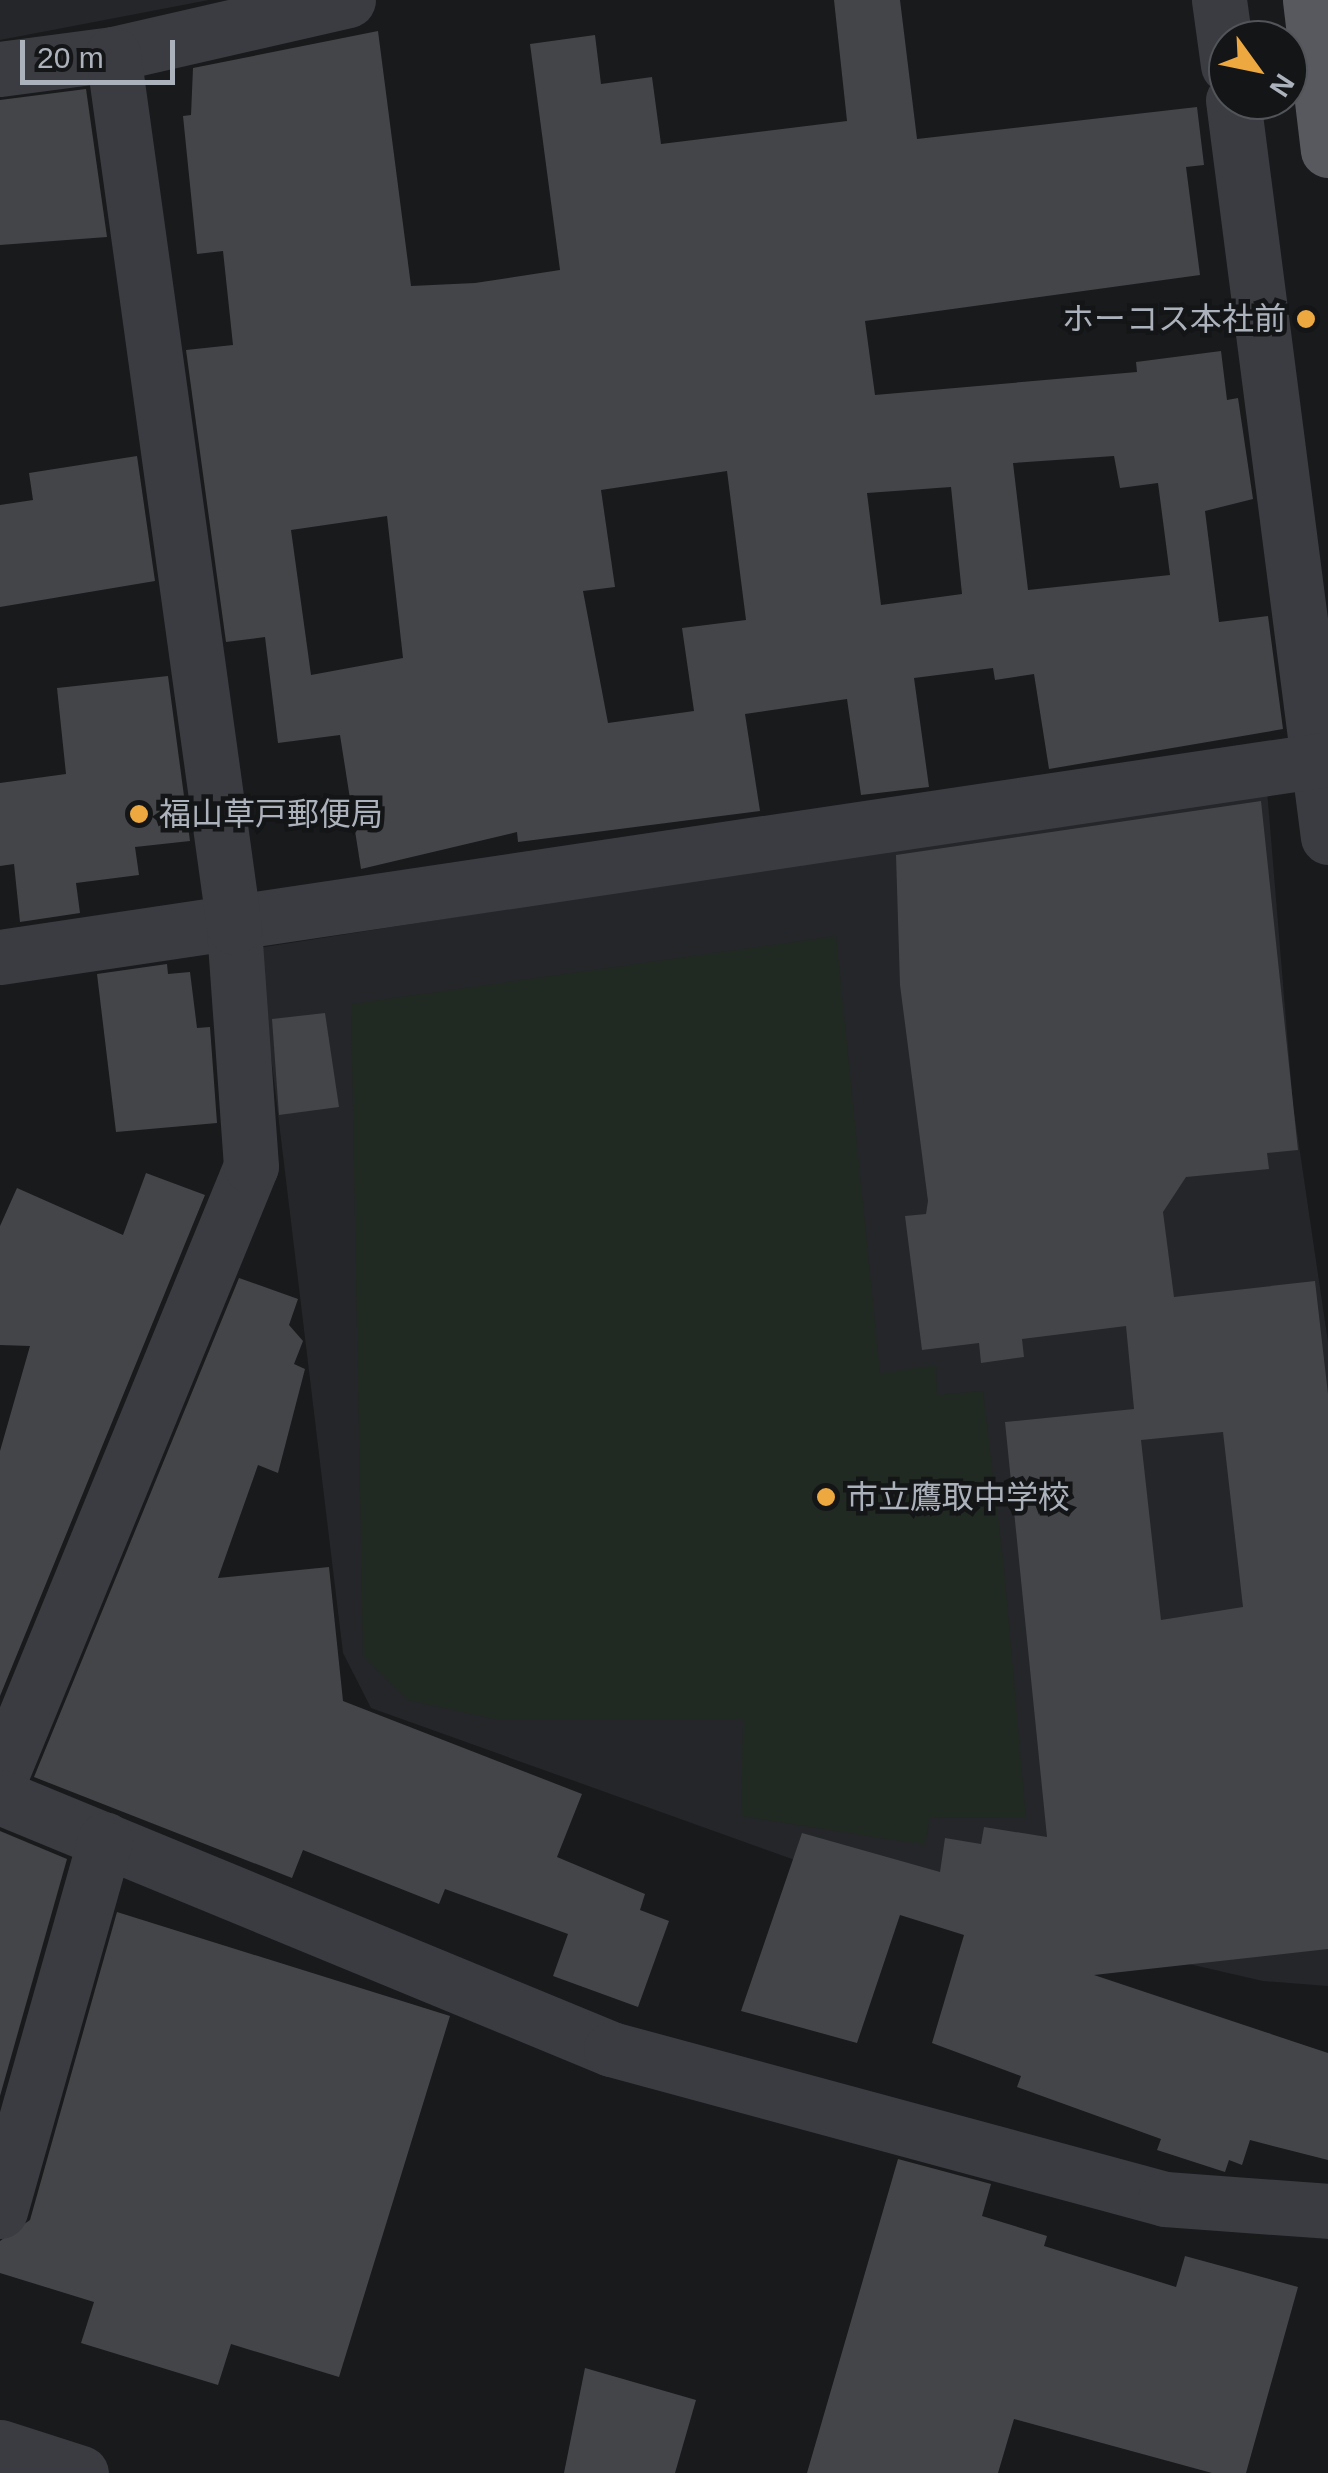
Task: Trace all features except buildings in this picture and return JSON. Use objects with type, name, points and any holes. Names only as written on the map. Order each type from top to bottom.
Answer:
[{"type":"main road","points":[[1310,0],[1328,150]]},
{"type":"street","points":[[0,69],[114,54],[348,0]]},
{"type":"street","points":[[0,1778],[251,1166],[234,927],[114,54]]},
{"type":"street","points":[[1236,120],[1322,760],[1328,836]]},
{"type":"street","points":[[0,958],[234,927],[1322,760]]},
{"type":"street","points":[[0,1797],[611,2050],[1165,2198],[1328,2211]]},
{"type":"street","points":[[0,2212],[105,1840]]},
{"type":"street","points":[[0,2446],[80,2473]]},
{"type":"shaded area","points":[[0,0],[209,0],[0,40]]},
{"type":"shaded area","name":"市立鷹取中学校","points":[[1267,790],[1293,1105],[1328,1342],[1328,1986],[1263,1981],[898,1897],[371,1708],[343,1653],[258,948]]},
{"type":"shaded area","points":[[836,936],[880,1373],[936,1365],[937,1395],[983,1391],[1004,1568],[1026,1818],[930,1817],[925,1845],[741,1816],[743,1720],[498,1720],[408,1700],[363,1656],[351,1004]]},
{"type":"place","name":"ホーコス本社前","points":[[1306,319]]},
{"type":"place","name":"福山草戸郵便局","points":[[139,814]]},
{"type":"place","name":"市立鷹取中学校","points":[[826,1497]]}]
